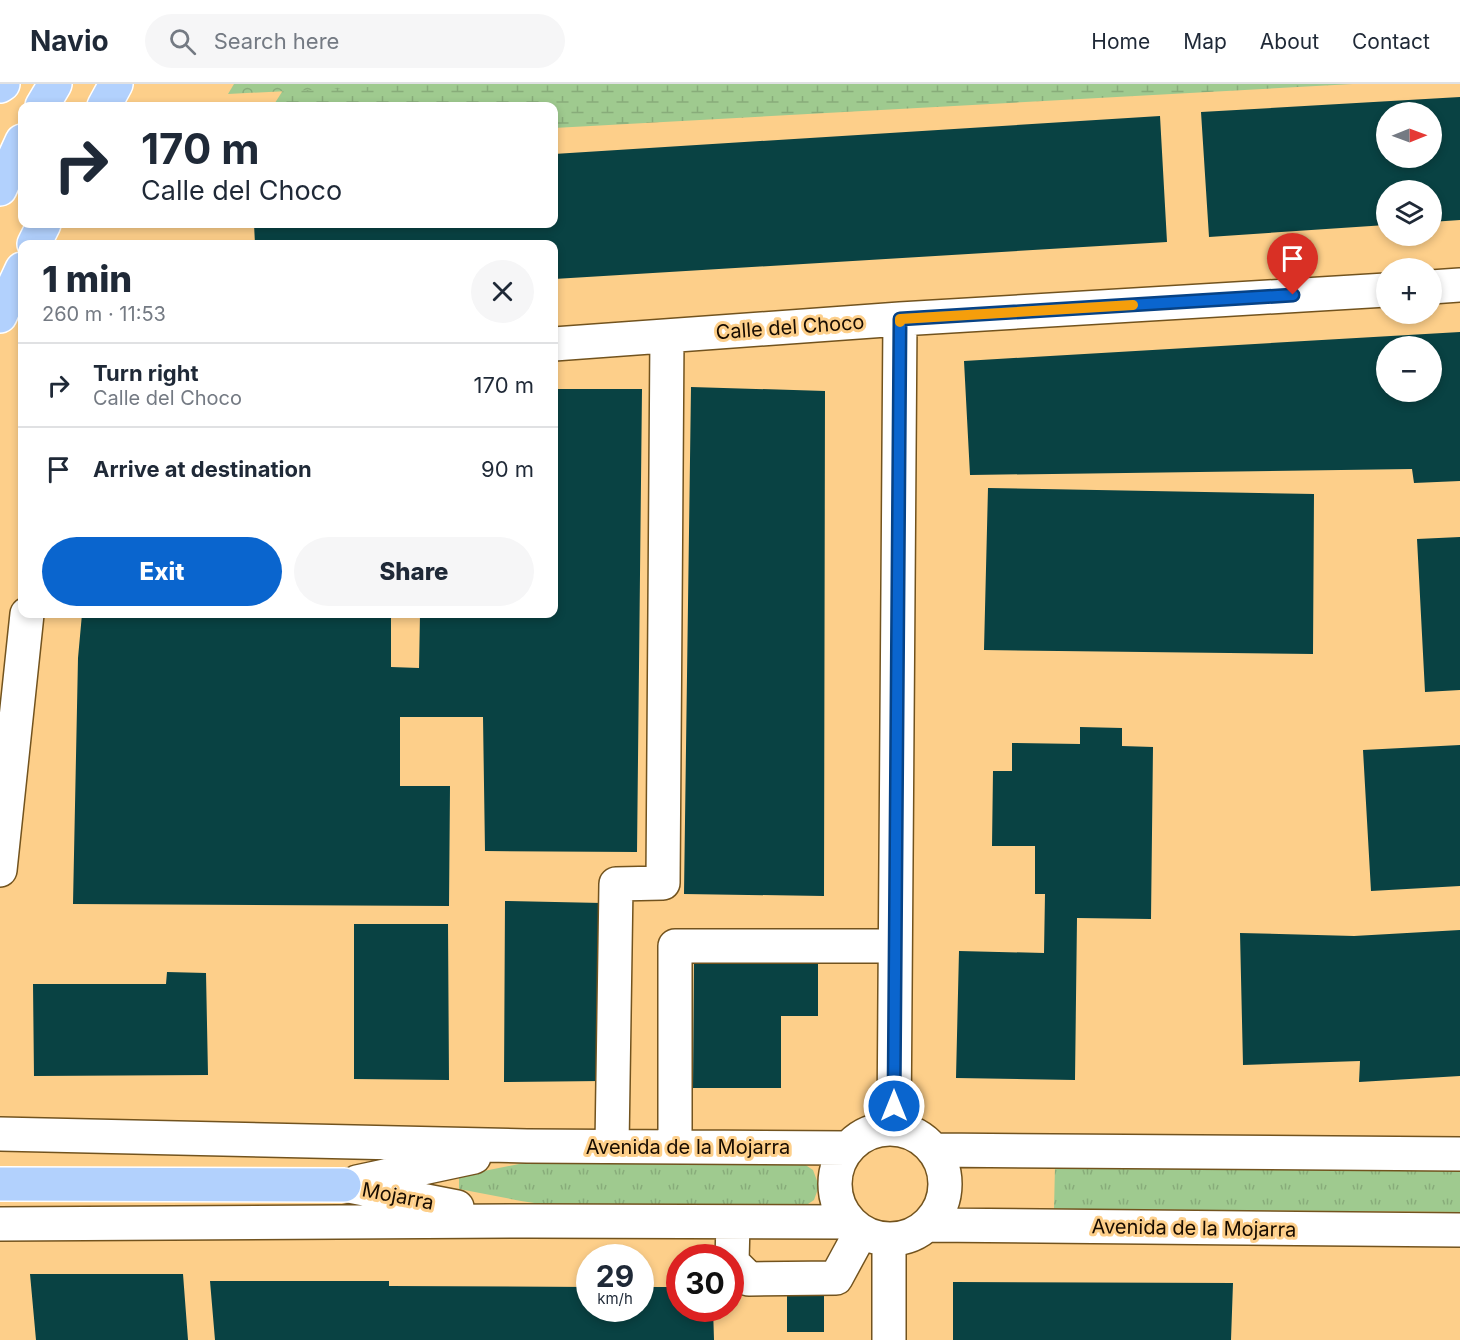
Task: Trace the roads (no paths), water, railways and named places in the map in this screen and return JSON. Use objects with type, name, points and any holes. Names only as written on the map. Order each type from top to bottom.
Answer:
[{"type":"highway","points":[[44,102],[55,84]]},
{"type":"highway","points":[[106,102],[117,84]]},
{"type":"highway","points":[[0,189],[18,150]]},
{"type":"highway","points":[[0,316],[18,278]]},
{"type":"highway","points":[[0,1184],[344,1185]]},
{"type":"street","points":[[1442,286],[1460,285]]},
{"type":"street","name":"Calle del Choco","points":[[558,344],[900,319],[1376,291]]},
{"type":"street","points":[[894,1129],[900,319]]},
{"type":"street","points":[[612,1146],[616,884],[663,883],[667,336]]},
{"type":"street","points":[[0,870],[27,618]]},
{"type":"street","points":[[675,1147],[675,946],[896,946]]},
{"type":"street","points":[[0,1224],[733,1222],[866,1231],[903,1238],[928,1225],[944,1197],[945,1181],[941,1165],[933,1150],[909,1132],[894,1129],[877,1130],[861,1137],[848,1148],[839,1161],[835,1177],[835,1193],[840,1209],[866,1231],[889,1340]]},
{"type":"street","points":[[0,1134],[527,1146]]},
{"type":"street","name":"Avenida de la Mojarra","points":[[527,1146],[848,1148]]},
{"type":"street","name":"Mojarra","points":[[344,1185],[527,1146]]},
{"type":"street","points":[[933,1150],[1460,1154]]},
{"type":"street","name":"Mojarra","points":[[344,1185],[529,1221]]},
{"type":"street","points":[[733,1222],[732,1262],[748,1278],[836,1278],[866,1231]]},
{"type":"street","name":"Avenida de la Mojarra","points":[[928,1225],[1460,1230]]}]
